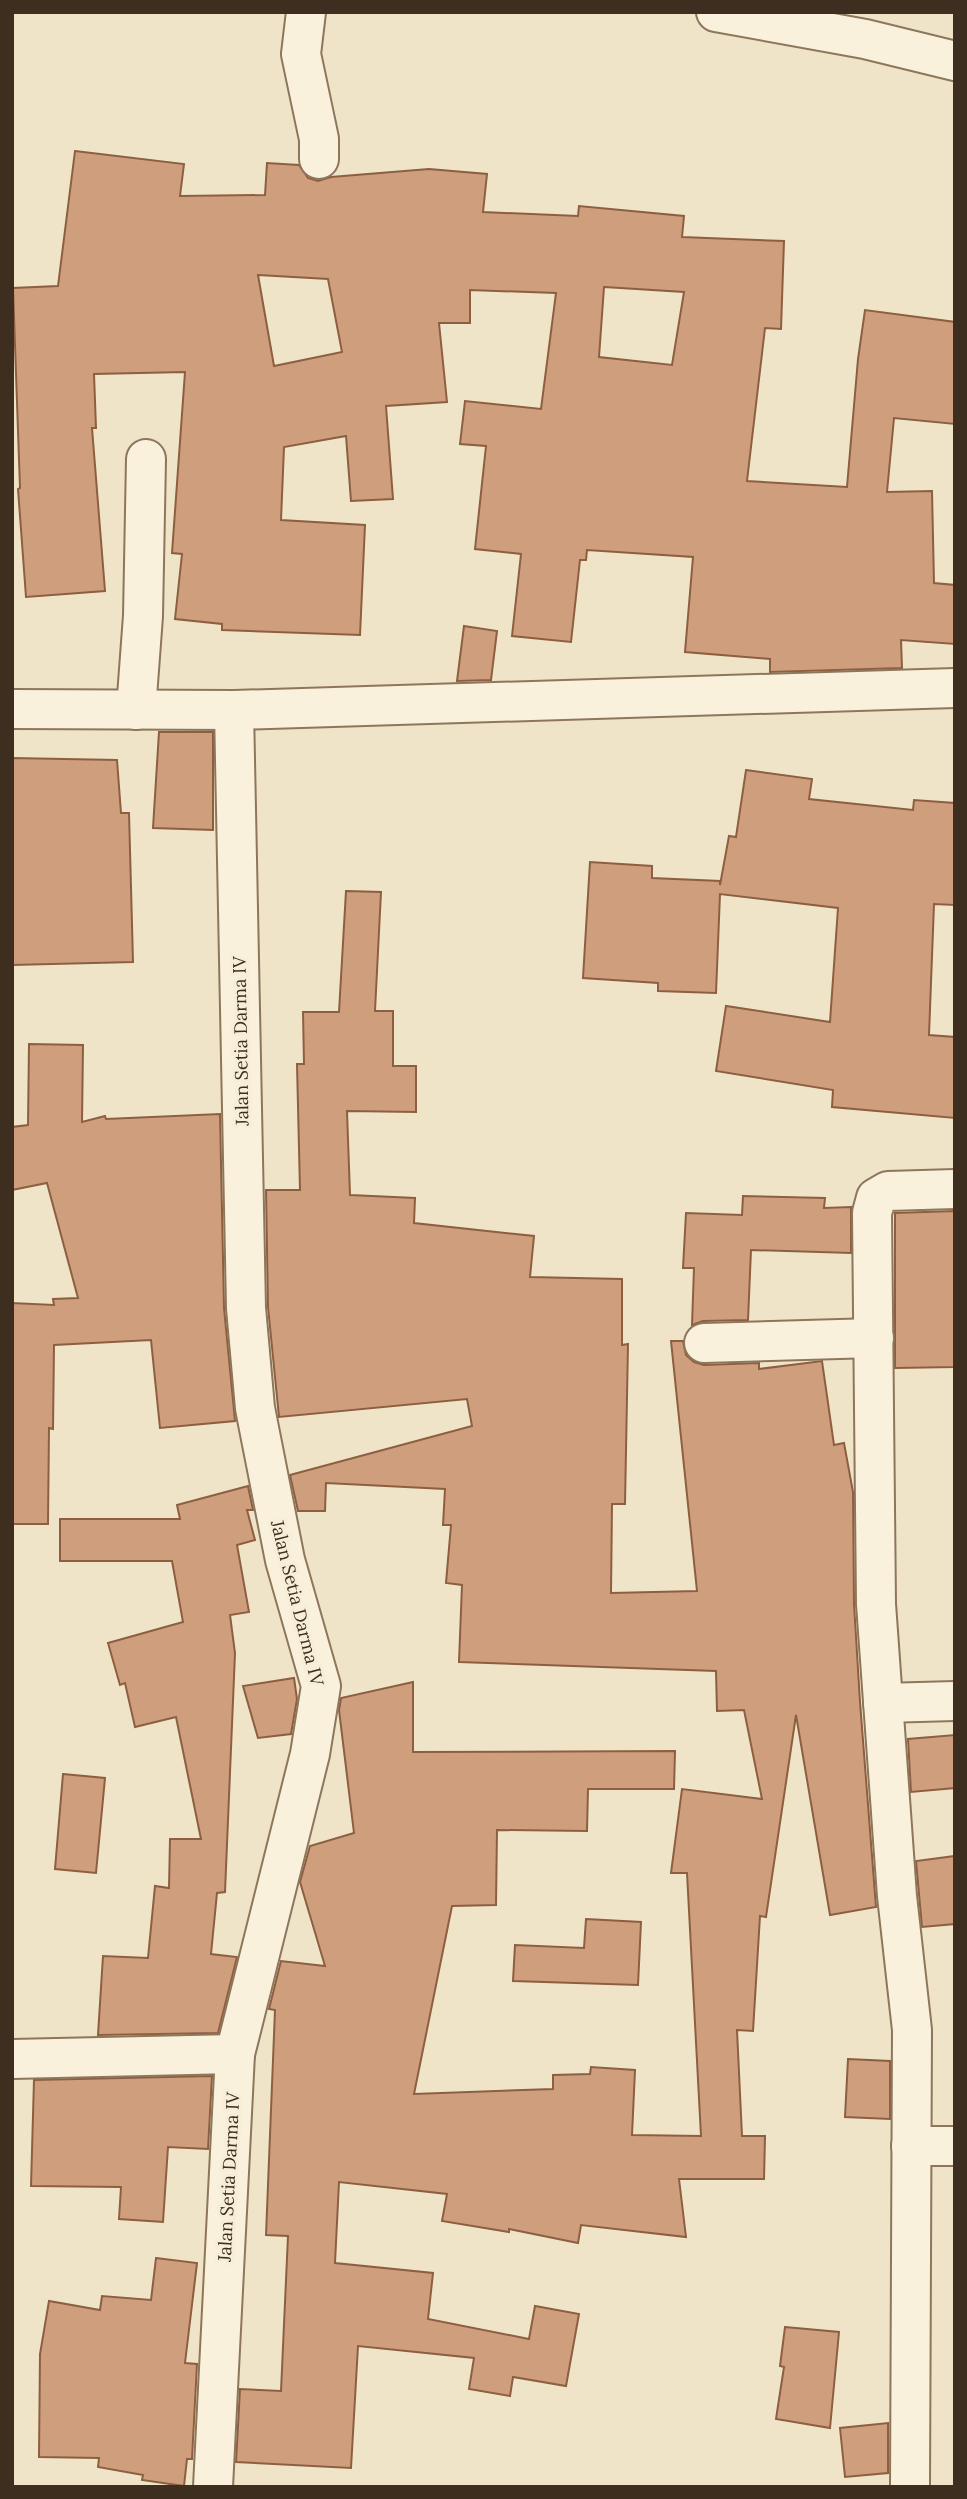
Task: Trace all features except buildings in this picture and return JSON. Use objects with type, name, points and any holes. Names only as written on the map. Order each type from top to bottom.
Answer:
[{"type":"street","points":[[306,12],[301,54],[319,139],[319,159]]},
{"type":"street","points":[[716,12],[866,26],[955,61]]},
{"type":"street","points":[[136,710],[143,616],[146,459]]},
{"type":"street","points":[[12,709],[234,710],[955,688]]},
{"type":"street","name":"Jalan Setia Darma IV","points":[[213,2487],[235,2054],[310,1754],[321,1686],[285,1560],[255,1409],[246,1308],[234,710]]},
{"type":"street","points":[[910,2487],[912,2030],[897,1896],[876,1604],[872,1213],[876,1198],[888,1191],[955,1189]]},
{"type":"street","points":[[704,1343],[874,1338]]},
{"type":"street","points":[[883,1703],[955,1701]]},
{"type":"street","points":[[12,2059],[235,2054]]},
{"type":"street","points":[[911,2146],[955,2146]]}]
